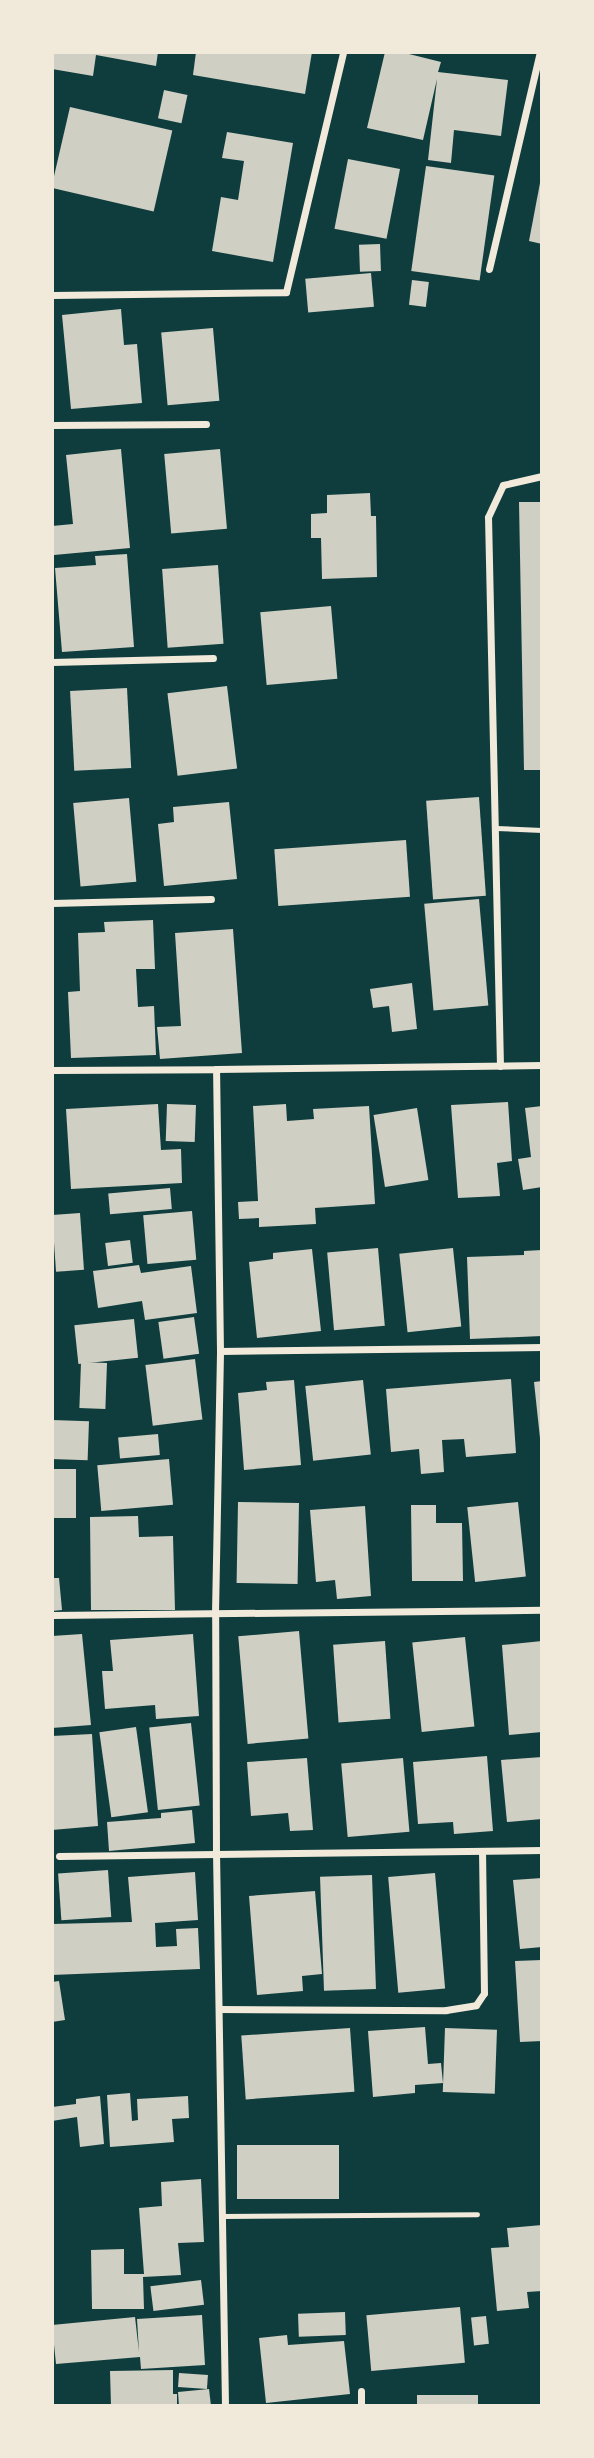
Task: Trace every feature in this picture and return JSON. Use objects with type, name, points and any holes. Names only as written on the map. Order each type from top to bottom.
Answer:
[{"type":"street","points":[[52,295],[286,292],[343,52]]},
{"type":"street","points":[[489,269],[540,52]]},
{"type":"street","points":[[52,425],[206,424]]},
{"type":"street","points":[[500,1066],[488,517],[503,485],[541,476]]},
{"type":"street","points":[[52,662],[213,658]]},
{"type":"street","points":[[52,903],[211,899]]},
{"type":"street","points":[[52,1070],[541,1065]]},
{"type":"street","points":[[216,1069],[220,1351],[215,1613],[216,1853],[225,2406]]},
{"type":"street","points":[[220,1351],[541,1347]]},
{"type":"street","points":[[52,1615],[541,1610]]},
{"type":"street","points":[[59,1856],[541,1850]]},
{"type":"street","points":[[219,2008],[446,2010],[476,2005],[484,1993],[482,1851]]},
{"type":"street","points":[[361,2391],[361,2406]]},
{"type":"lane","points":[[496,828],[541,830]]},
{"type":"lane","points":[[222,2216],[477,2214]]},
{"type":"building","points":[[52,52],[158,52],[156,66],[96,55],[93,76],[52,69]]},
{"type":"building","points":[[196,52],[312,52],[305,94],[193,75]]},
{"type":"building","points":[[385,52],[401,52],[441,62],[438,72],[508,80],[501,136],[454,130],[451,163],[428,160],[437,79],[423,140],[367,128]]},
{"type":"building","points":[[164,90],[187,95],[181,123],[158,118]]},
{"type":"building","points":[[70,107],[172,131],[154,211],[52,188]]},
{"type":"building","points":[[227,132],[293,143],[273,262],[212,251],[221,197],[238,200],[244,161],[222,158]]},
{"type":"building","points":[[348,159],[400,169],[386,239],[334,229]]},
{"type":"building","points":[[426,166],[494,176],[480,281],[411,271]]},
{"type":"building","points":[[542,183],[542,244],[529,241]]},
{"type":"building","points":[[380,244],[381,271],[360,272],[359,245]]},
{"type":"building","points":[[371,273],[374,307],[308,313],[305,279]]},
{"type":"building","points":[[412,280],[429,282],[426,307],[409,305]]},
{"type":"building","points":[[121,309],[124,345],[137,344],[142,403],[71,409],[62,315]]},
{"type":"building","points":[[213,328],[219,401],[168,405],[161,333]]},
{"type":"building","points":[[121,449],[130,548],[54,555],[52,526],[73,524],[66,455]]},
{"type":"building","points":[[220,449],[227,529],[171,534],[164,454]]},
{"type":"building","points":[[370,493],[371,516],[376,516],[377,577],[322,579],[321,538],[311,538],[311,514],[327,513],[327,495]]},
{"type":"building","points":[[519,502],[542,502],[542,770],[524,770]]},
{"type":"building","points":[[127,554],[134,647],[62,652],[55,568],[96,565],[95,556]]},
{"type":"building","points":[[218,565],[224,644],[168,648],[162,569]]},
{"type":"building","points":[[331,606],[337,679],[267,685],[260,612]]},
{"type":"building","points":[[227,686],[237,768],[178,776],[167,693]]},
{"type":"building","points":[[127,688],[131,768],[74,771],[70,691]]},
{"type":"building","points":[[479,797],[486,896],[433,899],[426,801]]},
{"type":"building","points":[[129,798],[136,882],[81,887],[73,803]]},
{"type":"building","points":[[229,802],[237,879],[164,886],[158,824],[174,822],[173,807]]},
{"type":"building","points":[[406,840],[410,897],[278,906],[274,849]]},
{"type":"building","points":[[479,899],[488,1006],[434,1010],[424,904]]},
{"type":"building","points":[[153,920],[155,969],[136,969],[138,1007],[154,1006],[156,1055],[71,1058],[68,992],[80,991],[78,933],[105,932],[104,922]]},
{"type":"building","points":[[233,929],[242,1053],[160,1059],[157,1027],[181,1026],[175,933]]},
{"type":"building","points":[[412,983],[417,1029],[392,1032],[389,1006],[373,1008],[370,989]]},
{"type":"building","points":[[508,1102],[512,1161],[497,1163],[500,1196],[458,1198],[451,1105]]},
{"type":"building","points":[[158,1104],[161,1150],[181,1149],[182,1183],[71,1189],[66,1109]]},
{"type":"building","points":[[167,1104],[196,1105],[195,1142],[166,1141]]},
{"type":"building","points":[[286,1104],[287,1121],[314,1119],[313,1109],[369,1106],[375,1204],[315,1208],[316,1224],[259,1227],[259,1218],[239,1219],[238,1202],[258,1201],[253,1106]]},
{"type":"building","points":[[542,1106],[542,1187],[523,1190],[518,1159],[531,1157],[525,1108]]},
{"type":"building","points":[[417,1108],[428,1180],[385,1187],[374,1115]]},
{"type":"building","points":[[170,1188],[172,1209],[110,1214],[108,1193]]},
{"type":"building","points":[[192,1211],[196,1260],[147,1264],[143,1215]]},
{"type":"building","points":[[80,1213],[84,1270],[56,1272],[52,1215]]},
{"type":"building","points":[[130,1240],[133,1263],[108,1266],[105,1243]]},
{"type":"building","points":[[378,1248],[385,1326],[334,1330],[327,1252]]},
{"type":"building","points":[[453,1248],[461,1327],[408,1332],[399,1254]]},
{"type":"building","points":[[312,1249],[321,1331],[257,1338],[249,1262],[273,1259],[273,1253]]},
{"type":"building","points":[[542,1250],[542,1336],[470,1339],[467,1257],[524,1255],[524,1251]]},
{"type":"building","points":[[139,1265],[141,1273],[191,1266],[197,1313],[145,1320],[142,1301],[98,1308],[93,1271]]},
{"type":"building","points":[[194,1317],[199,1354],[163,1359],[158,1322]]},
{"type":"building","points":[[134,1319],[138,1358],[78,1364],[74,1325]]},
{"type":"building","points":[[195,1359],[202,1420],[153,1426],[145,1365]]},
{"type":"building","points":[[81,1362],[107,1363],[105,1409],[79,1408]]},
{"type":"building","points":[[511,1379],[516,1453],[466,1457],[464,1439],[442,1440],[444,1472],[421,1474],[419,1449],[391,1452],[386,1389]]},
{"type":"building","points":[[294,1380],[301,1465],[244,1470],[238,1393],[267,1390],[266,1382]]},
{"type":"building","points":[[363,1380],[371,1455],[313,1461],[305,1386]]},
{"type":"building","points":[[542,1381],[542,1438],[540,1438],[534,1382]]},
{"type":"building","points":[[52,1420],[89,1421],[88,1460],[52,1459]]},
{"type":"building","points":[[158,1434],[160,1455],[120,1458],[118,1437]]},
{"type":"building","points":[[169,1459],[173,1505],[101,1511],[97,1465]]},
{"type":"building","points":[[52,1469],[76,1469],[76,1518],[52,1518]]},
{"type":"building","points":[[238,1502],[299,1503],[298,1584],[237,1583]]},
{"type":"building","points":[[518,1502],[526,1577],[475,1582],[467,1507]]},
{"type":"building","points":[[411,1505],[436,1505],[436,1523],[462,1523],[463,1581],[412,1581]]},
{"type":"building","points":[[365,1506],[371,1596],[337,1599],[335,1580],[316,1582],[310,1510]]},
{"type":"building","points":[[138,1516],[139,1537],[173,1536],[175,1610],[91,1610],[90,1517]]},
{"type":"building","points":[[52,1578],[59,1578],[62,1610],[52,1611]]},
{"type":"building","points":[[299,1631],[308,1739],[248,1744],[238,1636]]},
{"type":"building","points":[[82,1634],[91,1725],[52,1728],[52,1636]]},
{"type":"building","points":[[193,1634],[199,1716],[156,1719],[155,1705],[105,1709],[102,1671],[113,1671],[110,1640]]},
{"type":"building","points":[[465,1637],[474,1727],[422,1732],[412,1643]]},
{"type":"building","points":[[385,1641],[390,1719],[339,1722],[333,1645]]},
{"type":"building","points":[[542,1641],[542,1732],[509,1735],[502,1645]]},
{"type":"building","points":[[191,1723],[200,1806],[158,1810],[149,1727]]},
{"type":"building","points":[[136,1727],[148,1812],[111,1817],[99,1732]]},
{"type":"building","points":[[92,1734],[98,1826],[52,1830],[52,1736]]},
{"type":"building","points":[[487,1756],[493,1831],[454,1834],[453,1822],[418,1824],[413,1762]]},
{"type":"building","points":[[542,1757],[542,1819],[507,1822],[501,1760]]},
{"type":"building","points":[[307,1758],[313,1830],[290,1831],[288,1813],[251,1816],[247,1762]]},
{"type":"building","points":[[403,1758],[409,1832],[348,1837],[341,1763]]},
{"type":"building","points":[[192,1810],[195,1843],[109,1851],[107,1822],[161,1818],[161,1813]]},
{"type":"building","points":[[108,1870],[111,1917],[61,1920],[58,1873]]},
{"type":"building","points":[[195,1872],[198,1920],[155,1923],[156,1947],[177,1946],[176,1929],[198,1928],[200,1969],[52,1975],[52,1924],[132,1922],[128,1877]]},
{"type":"building","points":[[435,1873],[445,1989],[398,1993],[388,1877]]},
{"type":"building","points":[[372,1875],[376,1989],[324,1991],[320,1877]]},
{"type":"building","points":[[542,1878],[542,1947],[520,1949],[513,1880]]},
{"type":"building","points":[[315,1891],[322,1974],[302,1976],[303,1991],[257,1995],[249,1896]]},
{"type":"building","points":[[542,1960],[542,2041],[520,2042],[515,1961]]},
{"type":"building","points":[[59,1981],[65,2020],[52,2022],[52,1982]]},
{"type":"building","points":[[425,2027],[428,2064],[441,2063],[443,2083],[415,2085],[415,2093],[373,2097],[368,2031]]},
{"type":"building","points":[[350,2028],[354,2092],[246,2099],[241,2036]]},
{"type":"building","points":[[445,2028],[497,2030],[495,2094],[443,2092]]},
{"type":"building","points":[[130,2093],[132,2121],[138,2120],[137,2099],[188,2096],[189,2118],[172,2119],[174,2142],[110,2147],[107,2095]]},
{"type":"building","points":[[100,2096],[104,2144],[80,2147],[77,2117],[52,2121],[52,2107],[76,2104],[76,2099]]},
{"type":"building","points":[[237,2145],[339,2145],[339,2199],[237,2199]]},
{"type":"building","points":[[201,2179],[204,2242],[178,2243],[181,2275],[143,2277],[144,2309],[92,2309],[91,2250],[124,2249],[124,2274],[144,2274],[139,2208],[162,2206],[161,2182]]},
{"type":"building","points":[[542,2225],[542,2291],[527,2292],[529,2308],[497,2311],[491,2248],[509,2247],[507,2228]]},
{"type":"building","points":[[201,2280],[204,2305],[153,2311],[150,2286]]},
{"type":"building","points":[[460,2307],[465,2363],[371,2371],[366,2315]]},
{"type":"building","points":[[345,2312],[346,2335],[299,2337],[298,2314]]},
{"type":"building","points":[[202,2315],[205,2365],[141,2369],[140,2357],[56,2364],[52,2325],[135,2317],[139,2352],[137,2319]]},
{"type":"building","points":[[486,2316],[489,2344],[474,2345],[471,2318]]},
{"type":"building","points":[[287,2335],[288,2345],[344,2341],[350,2394],[266,2403],[259,2338]]},
{"type":"building","points":[[173,2370],[173,2394],[177,2394],[177,2406],[111,2406],[110,2371]]},
{"type":"building","points":[[179,2373],[208,2375],[207,2389],[178,2387]]},
{"type":"building","points":[[209,2389],[211,2406],[179,2406],[178,2392]]},
{"type":"building","points":[[417,2395],[478,2395],[478,2406],[417,2406]]}]
